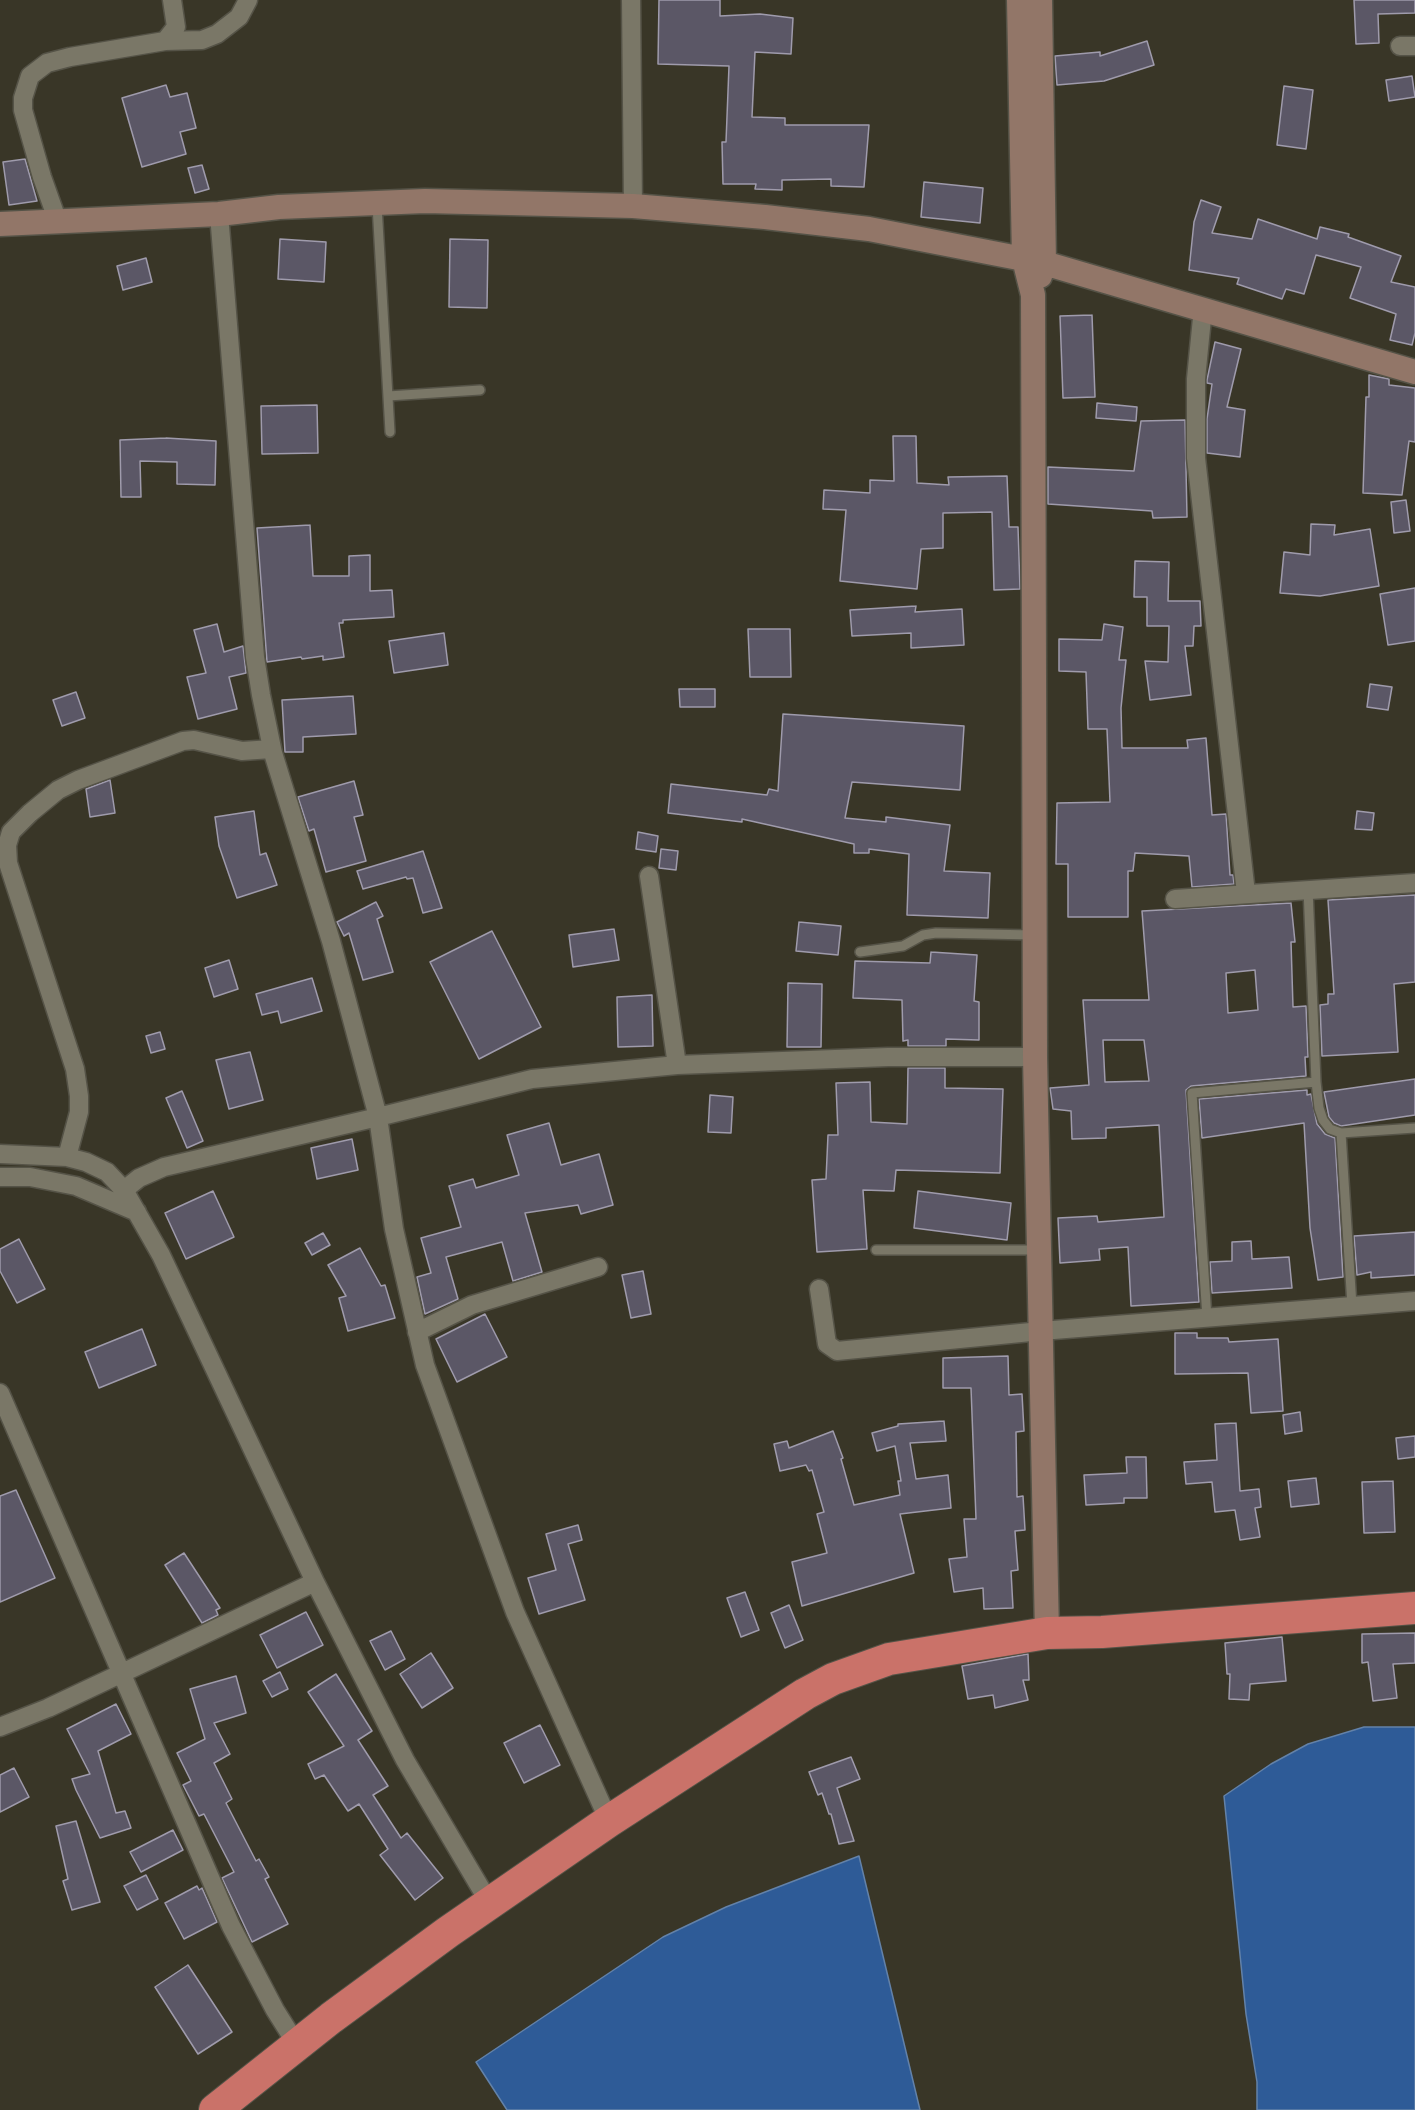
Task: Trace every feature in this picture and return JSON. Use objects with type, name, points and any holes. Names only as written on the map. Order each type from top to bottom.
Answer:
[{"type":"highway","points":[[215,2110],[297,2045],[448,1932],[609,1821],[805,1694],[863,1666],[909,1654],[1047,1633],[1102,1632],[1415,1608]]},
{"type":"main road","points":[[1019,0],[1034,261]]},
{"type":"main road","points":[[1040,0],[1033,295],[1035,1057],[1047,1633]]},
{"type":"main road","points":[[0,224],[219,214],[279,207],[425,201],[633,206],[869,229],[1034,261],[1203,308],[1415,372]]},
{"type":"street","points":[[165,41],[176,27],[172,0]]},
{"type":"street","points":[[58,222],[42,177],[23,110],[22,98],[30,76],[43,66],[63,58],[165,41],[202,40],[217,34],[239,17],[248,0]]},
{"type":"street","points":[[631,0],[633,206]]},
{"type":"street","points":[[219,214],[255,657],[272,749],[331,941],[378,1117],[394,1229],[425,1365],[515,1612],[609,1821]]},
{"type":"street","points":[[1203,308],[1196,379],[1196,458],[1246,893]]},
{"type":"street","points":[[67,1157],[79,1112],[75,1069],[13,882],[7,845],[11,832],[58,790],[78,780],[183,741],[194,740],[242,751],[272,749]]},
{"type":"street","points":[[649,876],[677,1065]]},
{"type":"street","points":[[1175,898],[1415,883]]},
{"type":"street","points":[[124,1190],[139,1178],[164,1167],[532,1079],[677,1065],[888,1057],[1035,1057]]},
{"type":"street","points":[[0,1154],[67,1157],[86,1162],[106,1172],[124,1190],[209,1353],[315,1582],[405,1760],[490,1904]]},
{"type":"street","points":[[0,1177],[30,1177],[76,1186],[137,1212]]},
{"type":"street","points":[[417,1332],[472,1305],[598,1267]]},
{"type":"street","points":[[819,1289],[827,1344],[837,1351],[1041,1331],[1415,1301]]},
{"type":"street","points":[[0,1393],[231,1926],[275,2010],[297,2045]]},
{"type":"street","points":[[0,1727],[122,1673],[315,1582]]},
{"type":"lane","points":[[377,203],[390,432]]},
{"type":"lane","points":[[388,396],[480,390]]},
{"type":"lane","points":[[1308,889],[1316,1082],[1323,1120],[1330,1129],[1341,1133],[1415,1128]]},
{"type":"lane","points":[[861,952],[903,945],[923,935],[936,933],[1035,935]]},
{"type":"lane","points":[[1208,1318],[1192,1093],[1316,1082]]},
{"type":"lane","points":[[1341,1133],[1352,1306]]},
{"type":"lane","points":[[876,1250],[1040,1250]]},
{"type":"water","points":[[1364,1727],[1415,1727],[1415,2110],[1257,2110],[1257,2082],[1246,2014],[1224,1796],[1271,1764],[1308,1744]]},
{"type":"water","points":[[859,1856],[920,2110],[507,2110],[476,2062],[663,1937],[726,1907]]},
{"type":"building","points":[[659,0],[720,0],[720,16],[760,14],[793,18],[791,54],[755,52],[752,117],[785,118],[785,125],[869,125],[864,187],[831,186],[831,179],[782,180],[782,190],[755,189],[756,184],[723,184],[722,142],[726,142],[729,66],[658,64]]},
{"type":"building","points":[[1354,0],[1415,0],[1415,13],[1378,14],[1379,43],[1356,44]]},
{"type":"building","points":[[1147,41],[1154,65],[1104,81],[1057,85],[1055,56],[1100,52],[1100,56]]},
{"type":"building","points":[[1412,76],[1415,97],[1389,101],[1386,80]]},
{"type":"building","points":[[166,85],[170,97],[187,93],[196,128],[180,132],[186,154],[142,167],[122,98]]},
{"type":"building","points":[[1284,86],[1313,90],[1306,149],[1277,145]]},
{"type":"building","points":[[25,159],[37,201],[9,205],[3,162]]},
{"type":"building","points":[[202,165],[209,189],[195,193],[188,168]]},
{"type":"building","points":[[924,182],[983,188],[980,223],[921,217]]},
{"type":"building","points":[[1201,200],[1221,207],[1212,233],[1252,239],[1258,219],[1317,239],[1320,227],[1349,234],[1348,237],[1401,256],[1391,282],[1415,287],[1415,333],[1412,345],[1390,340],[1396,314],[1350,298],[1361,267],[1316,255],[1304,294],[1286,289],[1282,299],[1237,284],[1239,278],[1189,270],[1194,222]]},
{"type":"building","points":[[280,239],[326,242],[324,282],[278,279]]},
{"type":"building","points":[[450,239],[488,240],[487,308],[449,307]]},
{"type":"building","points":[[146,258],[152,282],[123,290],[117,266]]},
{"type":"building","points":[[1092,315],[1095,397],[1063,398],[1060,316]]},
{"type":"building","points":[[1215,342],[1241,349],[1227,407],[1245,410],[1240,457],[1207,453],[1207,419],[1212,384],[1207,383],[1207,380]]},
{"type":"building","points":[[1369,375],[1389,379],[1389,385],[1415,388],[1415,442],[1409,441],[1402,495],[1363,493],[1366,397],[1369,397]]},
{"type":"building","points":[[1097,403],[1137,407],[1136,421],[1096,418]]},
{"type":"building","points":[[317,405],[318,453],[262,454],[261,406]]},
{"type":"building","points":[[1185,420],[1187,517],[1153,518],[1152,511],[1048,504],[1048,467],[1134,471],[1141,421]]},
{"type":"building","points":[[893,436],[916,436],[917,483],[949,485],[948,477],[1007,476],[1009,527],[1018,527],[1020,589],[994,590],[992,512],[943,513],[943,548],[921,549],[917,589],[840,581],[846,510],[823,509],[824,490],[870,493],[870,480],[894,481]]},
{"type":"building","points":[[166,438],[216,441],[215,485],[177,484],[177,462],[140,461],[141,497],[121,497],[120,440]]},
{"type":"building","points":[[1406,500],[1410,531],[1394,533],[1391,502]]},
{"type":"building","points":[[1311,524],[1335,525],[1334,535],[1370,529],[1379,586],[1320,596],[1280,593],[1284,552],[1310,555]]},
{"type":"building","points":[[310,525],[313,576],[349,576],[349,556],[370,555],[370,591],[392,590],[394,617],[343,620],[343,623],[339,623],[344,657],[323,660],[323,656],[302,659],[301,657],[267,662],[257,528]]},
{"type":"building","points":[[1135,561],[1169,562],[1168,601],[1200,601],[1201,626],[1194,626],[1193,646],[1185,646],[1191,695],[1150,700],[1145,661],[1168,662],[1169,626],[1147,626],[1147,597],[1134,597]]},
{"type":"building","points":[[1415,588],[1415,641],[1388,645],[1380,594]]},
{"type":"building","points":[[916,606],[915,612],[962,609],[964,645],[911,648],[911,633],[852,636],[850,610]]},
{"type":"building","points":[[217,624],[224,652],[243,646],[246,673],[229,677],[237,709],[198,719],[187,677],[206,673],[194,630]]},
{"type":"building","points":[[1104,624],[1123,627],[1119,660],[1126,660],[1121,708],[1122,748],[1188,748],[1187,740],[1206,738],[1212,815],[1226,814],[1230,875],[1233,875],[1234,884],[1192,887],[1189,856],[1135,853],[1133,871],[1128,871],[1128,917],[1068,917],[1068,864],[1056,864],[1057,803],[1110,802],[1107,729],[1088,729],[1086,672],[1059,671],[1059,639],[1102,640]]},
{"type":"building","points":[[748,629],[790,629],[791,677],[750,677]]},
{"type":"building","points":[[444,633],[448,665],[394,673],[389,641]]},
{"type":"building","points":[[1370,684],[1392,687],[1388,710],[1367,707]]},
{"type":"building","points":[[679,689],[715,689],[715,707],[680,707]]},
{"type":"building","points":[[76,692],[85,718],[62,726],[53,700]]},
{"type":"building","points":[[353,696],[356,734],[303,737],[303,752],[285,752],[282,700]]},
{"type":"building","points":[[783,714],[964,726],[960,790],[852,782],[845,818],[886,822],[886,817],[950,825],[944,871],[990,873],[988,918],[907,915],[909,854],[869,849],[869,853],[854,853],[854,844],[742,819],[742,822],[668,813],[671,784],[767,795],[769,789],[778,791]]},
{"type":"building","points":[[110,780],[115,813],[90,817],[86,789]]},
{"type":"building","points":[[354,781],[363,815],[354,817],[366,861],[326,872],[314,829],[309,831],[298,797]]},
{"type":"building","points":[[254,811],[260,855],[266,853],[277,885],[237,898],[219,846],[215,817]]},
{"type":"building","points":[[1357,811],[1374,813],[1372,830],[1355,829]]},
{"type":"building","points":[[638,832],[658,836],[656,852],[636,849]]},
{"type":"building","points":[[661,849],[678,851],[676,870],[659,868]]},
{"type":"building","points":[[423,851],[442,908],[423,913],[413,878],[407,879],[406,877],[363,889],[357,871]]},
{"type":"building","points":[[1415,895],[1415,982],[1394,984],[1398,1052],[1322,1056],[1320,1005],[1328,1004],[1328,994],[1334,994],[1328,900]]},
{"type":"building","points":[[376,902],[383,916],[377,919],[393,972],[363,980],[349,933],[344,936],[337,922]]},
{"type":"building","points":[[1291,903],[1295,942],[1291,942],[1293,1007],[1306,1006],[1308,1057],[1305,1057],[1306,1076],[1191,1086],[1186,1090],[1199,1302],[1131,1306],[1128,1247],[1099,1249],[1100,1260],[1060,1263],[1058,1218],[1097,1216],[1098,1222],[1164,1217],[1159,1125],[1106,1128],[1106,1138],[1072,1139],[1071,1111],[1053,1109],[1050,1088],[1089,1085],[1083,1000],[1149,1000],[1142,911]],"holes":[[[1255,970],[1258,1010],[1228,1013],[1226,973]],[[1103,1040],[1144,1040],[1149,1081],[1105,1082]]]},
{"type":"building","points":[[799,922],[841,926],[838,955],[796,951]]},
{"type":"building","points":[[614,929],[619,960],[573,967],[569,935]]},
{"type":"building","points":[[492,931],[541,1027],[479,1059],[430,962]]},
{"type":"building","points":[[931,952],[977,955],[974,1001],[979,1002],[979,1040],[946,1039],[946,1046],[908,1046],[908,1040],[903,1041],[902,1000],[853,998],[855,961],[930,963]]},
{"type":"building","points":[[229,960],[238,989],[214,997],[205,968]]},
{"type":"building","points":[[312,978],[322,1011],[281,1023],[278,1011],[262,1015],[256,994]]},
{"type":"building","points":[[788,983],[822,984],[821,1047],[787,1047]]},
{"type":"building","points":[[652,995],[653,1046],[618,1047],[617,997]]},
{"type":"building","points":[[160,1032],[165,1049],[151,1053],[146,1036]]},
{"type":"building","points":[[250,1052],[263,1100],[229,1109],[216,1060]]},
{"type":"building","points":[[908,1068],[945,1068],[945,1088],[1003,1089],[1000,1173],[896,1170],[894,1191],[863,1190],[867,1249],[817,1252],[812,1180],[826,1179],[828,1135],[838,1135],[836,1083],[870,1082],[871,1122],[907,1124]]},
{"type":"building","points":[[1415,1079],[1415,1115],[1341,1126],[1329,1117],[1324,1092]]},
{"type":"building","points":[[1307,1090],[1307,1095],[1311,1094],[1317,1124],[1325,1134],[1335,1138],[1343,1277],[1318,1280],[1310,1228],[1304,1123],[1202,1138],[1199,1099]]},
{"type":"building","points":[[182,1091],[203,1141],[187,1148],[166,1098]]},
{"type":"building","points":[[710,1095],[733,1097],[731,1133],[708,1132]]},
{"type":"building","points":[[549,1123],[561,1165],[599,1154],[613,1205],[581,1214],[578,1205],[525,1213],[542,1272],[513,1281],[502,1242],[446,1257],[458,1299],[425,1314],[417,1277],[431,1273],[421,1238],[461,1227],[449,1186],[473,1179],[476,1188],[519,1175],[507,1135]]},
{"type":"building","points":[[352,1139],[358,1170],[317,1179],[311,1148]]},
{"type":"building","points":[[213,1191],[234,1237],[186,1259],[165,1213]]},
{"type":"building","points":[[918,1191],[1011,1203],[1007,1240],[914,1228]]},
{"type":"building","points":[[1415,1232],[1415,1275],[1371,1278],[1371,1272],[1357,1275],[1354,1236]]},
{"type":"building","points":[[323,1233],[330,1245],[312,1255],[305,1243]]},
{"type":"building","points":[[19,1239],[45,1289],[17,1303],[0,1271],[0,1249]]},
{"type":"building","points":[[1251,1241],[1252,1259],[1289,1257],[1292,1288],[1212,1293],[1210,1262],[1232,1261],[1232,1242]]},
{"type":"building","points":[[360,1248],[381,1286],[385,1285],[395,1318],[348,1331],[339,1298],[346,1296],[328,1265]]},
{"type":"building","points":[[643,1271],[651,1314],[631,1318],[622,1275]]},
{"type":"building","points":[[485,1314],[507,1357],[457,1382],[436,1339]]},
{"type":"building","points":[[142,1329],[156,1365],[99,1388],[85,1352]]},
{"type":"building","points":[[1175,1333],[1197,1333],[1197,1338],[1228,1338],[1229,1342],[1278,1339],[1283,1411],[1251,1413],[1248,1373],[1175,1374]]},
{"type":"building","points":[[1008,1356],[1009,1395],[1022,1394],[1024,1431],[1016,1432],[1017,1497],[1023,1496],[1025,1530],[1015,1531],[1018,1570],[1011,1571],[1013,1608],[984,1609],[983,1588],[954,1592],[949,1559],[967,1557],[964,1519],[976,1519],[971,1388],[943,1388],[943,1358]]},
{"type":"building","points":[[1300,1412],[1302,1431],[1285,1434],[1283,1415]]},
{"type":"building","points":[[944,1421],[946,1441],[910,1443],[916,1479],[948,1475],[951,1508],[900,1514],[914,1573],[802,1606],[792,1562],[827,1553],[817,1514],[824,1512],[812,1470],[809,1471],[806,1465],[780,1471],[774,1444],[787,1441],[789,1448],[833,1431],[843,1458],[841,1459],[854,1505],[900,1495],[898,1481],[901,1481],[895,1446],[877,1451],[872,1433],[898,1426],[898,1424]]},
{"type":"building","points":[[1236,1423],[1240,1491],[1259,1489],[1261,1507],[1255,1508],[1260,1537],[1240,1540],[1235,1510],[1215,1512],[1212,1482],[1186,1484],[1184,1462],[1217,1460],[1215,1424]]},
{"type":"building","points":[[1415,1436],[1415,1457],[1398,1459],[1396,1438]]},
{"type":"building","points":[[1126,1457],[1146,1457],[1147,1498],[1124,1498],[1124,1503],[1086,1505],[1084,1475],[1127,1473]]},
{"type":"building","points":[[1316,1478],[1319,1504],[1291,1507],[1288,1481]]},
{"type":"building","points":[[1393,1481],[1395,1532],[1364,1533],[1362,1482]]},
{"type":"building","points":[[16,1490],[55,1578],[0,1602],[0,1496]]},
{"type":"building","points":[[578,1525],[582,1540],[568,1544],[585,1600],[539,1614],[528,1578],[556,1570],[546,1534]]},
{"type":"building","points":[[184,1553],[220,1608],[216,1610],[218,1615],[202,1623],[165,1565]]},
{"type":"building","points":[[745,1592],[759,1630],[741,1637],[727,1598]]},
{"type":"building","points":[[789,1605],[803,1640],[785,1648],[771,1613]]},
{"type":"building","points":[[306,1612],[323,1645],[277,1668],[260,1635]]},
{"type":"building","points":[[391,1631],[405,1659],[385,1670],[370,1641]]},
{"type":"building","points":[[1415,1633],[1415,1663],[1393,1664],[1397,1698],[1373,1701],[1368,1662],[1362,1663],[1362,1634]]},
{"type":"building","points":[[1282,1637],[1286,1681],[1250,1684],[1249,1700],[1229,1699],[1230,1674],[1227,1674],[1225,1643]]},
{"type":"building","points":[[431,1653],[453,1688],[422,1708],[400,1674]]},
{"type":"building","points":[[1028,1654],[1029,1680],[1023,1680],[1028,1700],[995,1708],[993,1695],[968,1699],[962,1666]]},
{"type":"building","points":[[280,1672],[288,1689],[272,1697],[263,1681]]},
{"type":"building","points":[[336,1674],[372,1731],[358,1740],[388,1786],[373,1795],[401,1838],[407,1833],[443,1878],[415,1900],[380,1855],[388,1849],[359,1804],[348,1811],[324,1775],[315,1779],[308,1764],[344,1746],[308,1692]]},
{"type":"building","points":[[236,1676],[246,1713],[214,1723],[230,1754],[214,1763],[232,1799],[226,1803],[256,1861],[259,1859],[269,1877],[265,1879],[288,1924],[252,1942],[222,1878],[234,1872],[204,1814],[199,1816],[183,1785],[191,1781],[177,1753],[205,1739],[190,1689]]},
{"type":"building","points":[[116,1704],[131,1734],[98,1751],[116,1813],[125,1811],[131,1828],[100,1838],[72,1779],[90,1774],[67,1729]]},
{"type":"building","points":[[540,1725],[560,1765],[524,1783],[504,1743]]},
{"type":"building","points":[[851,1757],[860,1779],[837,1788],[854,1841],[839,1844],[831,1814],[829,1814],[822,1793],[818,1795],[809,1772]]},
{"type":"building","points":[[14,1768],[29,1797],[0,1812],[0,1775]]},
{"type":"building","points":[[76,1821],[100,1902],[72,1910],[63,1881],[68,1879],[56,1826]]},
{"type":"building","points":[[173,1830],[183,1850],[141,1872],[130,1852]]},
{"type":"building","points":[[146,1875],[158,1899],[137,1910],[124,1886]]},
{"type":"building","points":[[197,1886],[199,1890],[202,1888],[217,1922],[184,1939],[165,1903]]},
{"type":"building","points":[[188,1965],[232,2032],[198,2054],[155,1987]]}]
